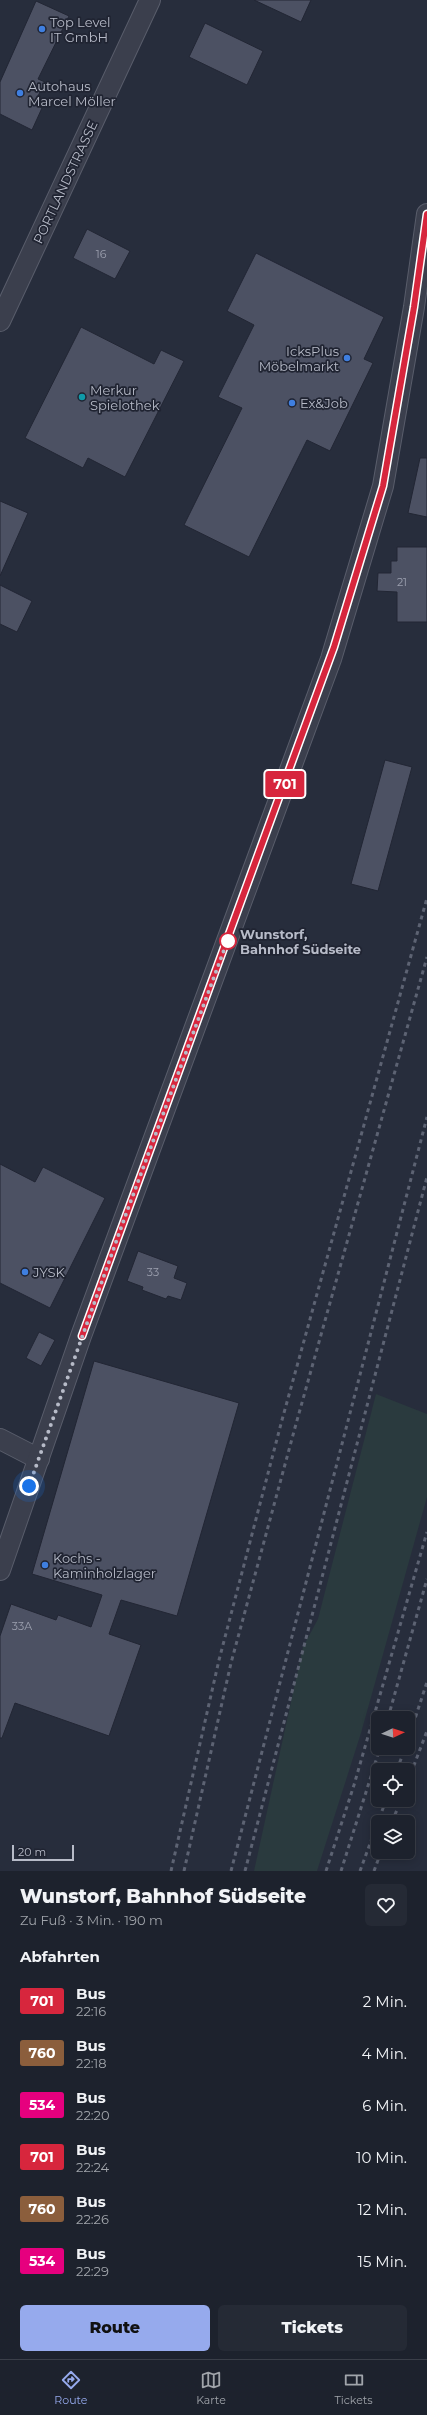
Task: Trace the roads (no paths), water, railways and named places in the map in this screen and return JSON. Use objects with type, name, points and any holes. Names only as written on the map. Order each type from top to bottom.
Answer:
[{"type":"street","name":"PORTLANDSTRASSE","points":[[0,321],[150,0]]},
{"type":"street","points":[[0,1570],[126,1214],[333,653],[383,486],[414,307],[427,214]]},
{"type":"street","points":[[0,1439],[39,1458]]},
{"type":"railway","points":[[171,1871],[219,1660],[282,1420],[427,898]]},
{"type":"railway","points":[[184,1871],[231,1663],[296,1424],[427,957]]},
{"type":"railway","points":[[231,1871],[427,1117]]},
{"type":"railway","points":[[245,1871],[427,1177]]},
{"type":"railway","points":[[326,1871],[354,1785],[427,1532]]},
{"type":"railway","points":[[390,1711],[427,1579]]},
{"type":"railway","points":[[415,1719],[427,1682]]},
{"type":"railway","points":[[415,1763],[427,1731]]},
{"type":"railway","points":[[341,1871],[378,1755]]},
{"type":"railway","points":[[400,1763],[402,1755]]},
{"type":"railway","points":[[360,1871],[383,1807]]},
{"type":"railway","points":[[395,1815],[398,1807]]},
{"type":"railway","points":[[374,1871],[378,1859]]},
{"type":"place","name":"Top Level IT GmbH","points":[[42,29]]},
{"type":"place","name":"Autohaus Marcel Möller","points":[[20,93]]},
{"type":"place","name":"IcksPlus Möbelmarkt","points":[[347,358]]},
{"type":"place","name":"Merkur Spielothek","points":[[82,397]]},
{"type":"place","name":"Ex&Job","points":[[292,403]]},
{"type":"place","name":"Wunstorf, Bahnhof Südseite","points":[[228,941]]},
{"type":"place","name":"JYSK","points":[[25,1272]]},
{"type":"place","name":"Kochs - Kaminholzlager","points":[[45,1565]]}]
